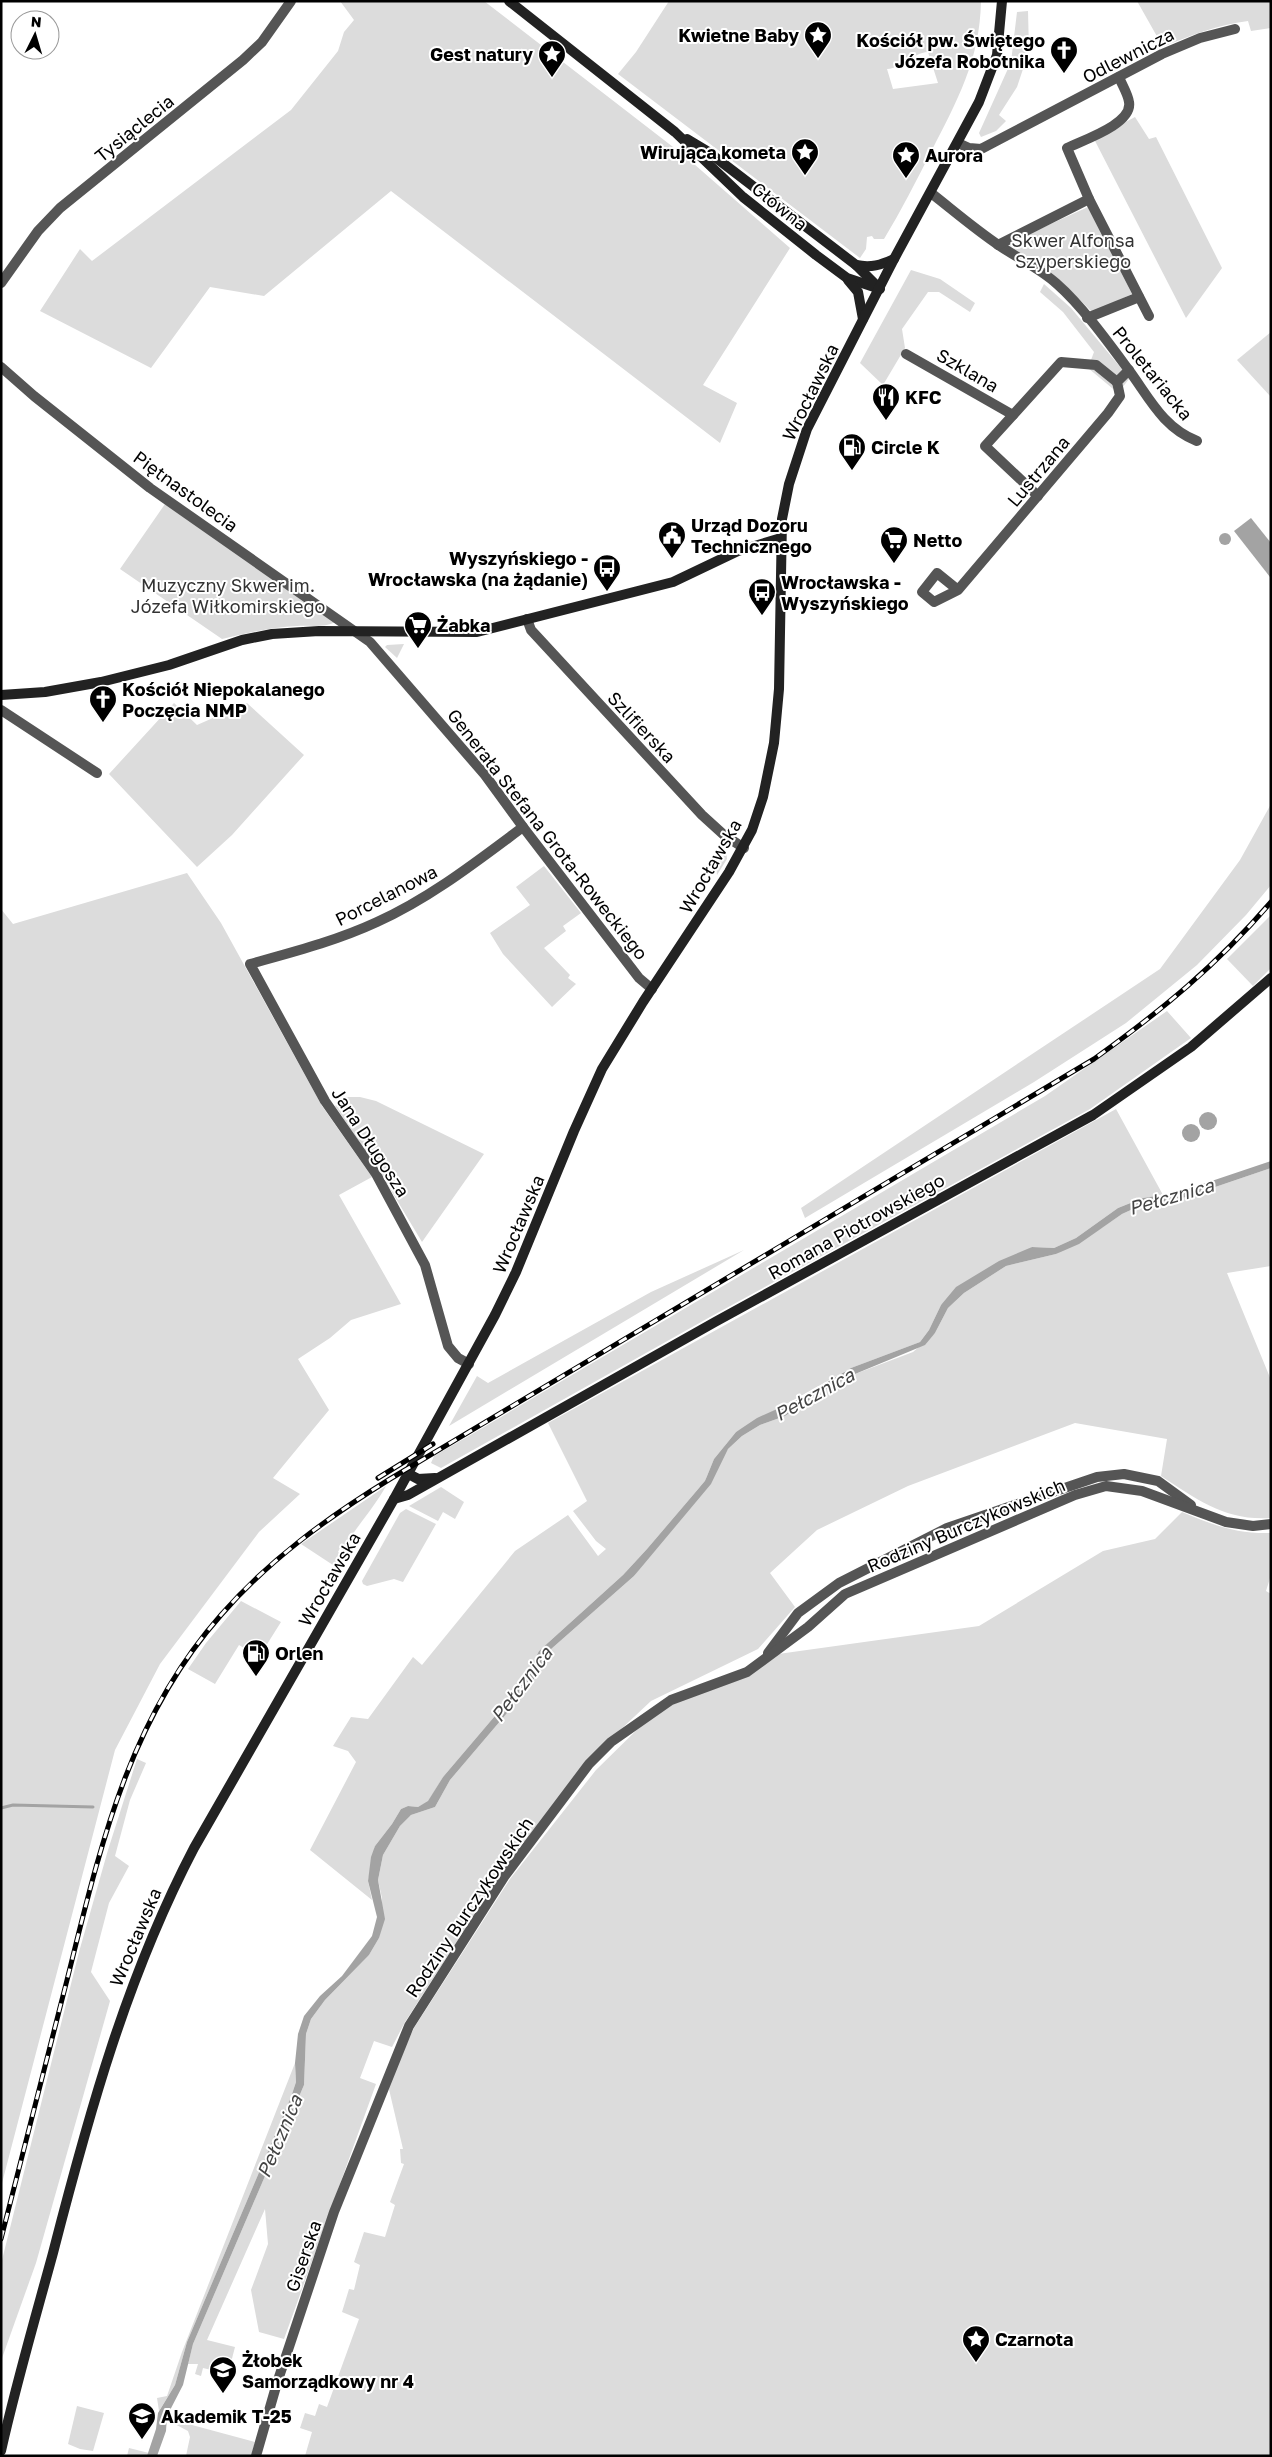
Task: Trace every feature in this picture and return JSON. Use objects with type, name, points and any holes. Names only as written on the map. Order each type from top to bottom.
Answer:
[{"type":"street","name":"Tysiąclecia","points":[[1,283],[38,232],[60,208],[243,60],[262,42],[290,1]]},
{"type":"street","name":"Główna","points":[[509,1],[675,132],[744,198],[847,278],[858,292],[863,320]]},
{"type":"street","name":"Wrocławska","points":[[1,2451],[94,2100],[117,2026],[165,1904],[194,1848],[394,1500],[469,1364],[516,1272],[596,1083],[620,1038],[744,848],[763,797],[774,743],[780,689],[781,538],[784,502],[806,429],[894,258],[979,102],[997,55],[1002,1]]},
{"type":"street","name":"Odlewnicza","points":[[958,143],[969,148],[981,148],[1119,77],[1200,38],[1235,28]]},
{"type":"street","name":"Proletariacka","points":[[1119,77],[1129,102],[1129,108],[1121,122],[1067,148],[1090,199],[1149,316]]},
{"type":"street","name":"Główna","points":[[675,132],[707,151],[856,265],[880,288]]},
{"type":"street","name":"Proletariacka","points":[[931,193],[998,245],[1057,284],[1088,318],[1129,370],[1142,392],[1169,423],[1181,434],[1197,441]]},
{"type":"street","points":[[998,245],[1090,199]]},
{"type":"street","points":[[856,265],[866,267],[881,265],[894,258]]},
{"type":"street","name":"Główna","points":[[847,278],[880,288]]},
{"type":"street","name":"Proletariacka","points":[[1088,318],[1139,297]]},
{"type":"street","name":"Szklana","points":[[906,354],[1013,415]]},
{"type":"street","points":[[1038,496],[985,446],[1061,362],[1096,365],[1117,382],[1129,370]]},
{"type":"street","name":"Piętnastolecia","points":[[1,367],[34,396],[150,488],[359,632]]},
{"type":"street","name":"Lustrzana","points":[[958,590],[1120,396],[1117,382]]},
{"type":"street","points":[[1,694],[46,692],[101,682],[169,665],[242,640],[272,634],[318,631],[477,632],[673,582],[738,551],[781,538]]},
{"type":"street","name":"Szlifierska","points":[[527,619],[531,630],[702,815],[724,835],[744,848]]},
{"type":"street","name":"Generała Stefana Grota-Roweckiego","points":[[359,632],[485,774],[523,827],[639,978],[652,989]]},
{"type":"street","points":[[1,710],[98,773]]},
{"type":"street","name":"Porcelanowa","points":[[250,964],[332,940],[377,922],[447,883],[523,827]]},
{"type":"street","name":"Jana Długosza","points":[[250,964],[324,1101],[376,1174],[425,1265],[448,1346],[458,1358],[469,1364]]},
{"type":"street","name":"Romana Piotrowskiego","points":[[394,1500],[408,1495],[724,1317],[1092,1115],[1191,1047],[1271,978]]},
{"type":"street","points":[[408,1474],[426,1480],[440,1477]]},
{"type":"street","name":"Rodziny Burczykowskich","points":[[762,1661],[798,1613],[839,1583],[947,1528],[1097,1477],[1124,1474],[1158,1482],[1202,1512]]},
{"type":"street","name":"Rodziny Burczykowskich","points":[[390,2070],[409,2026],[499,1885],[589,1764],[611,1742],[671,1700],[731,1680],[747,1672],[808,1627],[845,1594],[1075,1495],[1106,1486],[1142,1491],[1226,1522],[1253,1526],[1271,1524]]},
{"type":"street","name":"Giserska","points":[[256,2456],[277,2383],[334,2212],[390,2070]]},
{"type":"green space","points":[[340,1],[484,1],[686,157],[790,248],[703,385],[737,403],[720,443],[391,191],[264,296],[210,287],[151,368],[40,311],[80,249],[92,261],[291,110],[338,51],[344,32],[354,20]]},
{"type":"green space","points":[[669,1],[981,1],[980,22],[972,61],[950,115],[884,239],[874,239],[872,236],[867,237],[866,249],[860,258],[618,74],[636,52]],"holes":[[[928,52],[938,83],[893,89],[887,69]]]},
{"type":"green space","points":[[1137,1],[1271,1],[1271,28],[1251,31],[1248,21],[1205,31],[1163,47]]},
{"type":"green space","points":[[1028,11],[1029,51],[1017,87],[999,115],[1006,121],[996,131],[981,137],[979,133],[1011,62],[1017,12]]},
{"type":"green space","points":[[1135,117],[1149,139],[1156,137],[1222,268],[1186,318],[1094,139]]},
{"type":"green space","name":"Skwer Alfonsa Szyperskiego","points":[[1088,207],[1132,294],[1092,312],[1060,280],[1013,250],[1010,246],[1013,241]]},
{"type":"green space","points":[[911,270],[940,279],[975,303],[970,312],[939,292],[928,292],[902,329],[905,348],[883,385],[860,363]]},
{"type":"green space","points":[[1044,284],[1071,308],[1126,374],[1129,379],[1118,393],[1088,368],[1094,352],[1063,312],[1040,292]]},
{"type":"green space","points":[[1271,332],[1271,397],[1237,360]]},
{"type":"green space","name":"Muzyczny Skwer im. Józefa Wiłkomirskiego","points":[[165,504],[336,622],[322,626],[269,629],[222,639],[120,569]]},
{"type":"green space","points":[[404,644],[397,658],[385,647],[387,645]]},
{"type":"green space","points":[[174,703],[197,725],[247,703],[304,755],[232,835],[197,867],[109,774]]},
{"type":"green space","points":[[1271,804],[1271,885],[1246,915],[1197,965],[1126,1023],[1034,1082],[805,1218],[801,1208],[1160,969],[1240,860]]},
{"type":"green space","points":[[726,847],[727,859],[717,875],[715,863]]},
{"type":"green space","points":[[544,866],[581,913],[563,926],[566,931],[544,948],[570,975],[568,978],[576,984],[552,1007],[503,954],[490,933],[530,905],[516,887]]},
{"type":"green space","points":[[187,873],[221,923],[322,1106],[372,1177],[339,1195],[401,1304],[351,1320],[330,1338],[298,1359],[329,1410],[273,1478],[300,1494],[259,1532],[160,1664],[115,1750],[1,2187],[1,909],[13,924]]},
{"type":"green space","points":[[1271,915],[1271,968],[1253,986],[1227,959]]},
{"type":"green space","points":[[1167,1011],[1191,1038],[1090,1109],[710,1317],[441,1468],[431,1463],[434,1456],[1045,1096]]},
{"type":"green space","points":[[348,1097],[360,1097],[376,1101],[484,1154],[422,1242],[380,1172],[335,1106]]},
{"type":"green space","points":[[1116,1109],[1163,1195],[1143,1198],[1118,1208],[1076,1238],[1054,1248],[1032,1247],[941,1305],[929,1330],[920,1342],[851,1368],[736,1432],[714,1459],[705,1481],[647,1549],[623,1575],[539,1651],[522,1684],[443,1777],[428,1802],[418,1807],[408,1806],[401,1809],[375,1846],[368,1881],[372,1900],[310,1850],[356,1762],[348,1751],[333,1746],[351,1717],[368,1719],[413,1657],[422,1665],[515,1551],[568,1515],[598,1556],[606,1549],[596,1541],[573,1511],[587,1501],[548,1423]]},
{"type":"green space","points":[[1271,1168],[1271,1266],[1227,1273],[1271,1380],[1271,1518],[1240,1516],[1226,1512],[1200,1501],[1161,1476],[1167,1439],[1075,1423],[908,1486],[817,1530],[770,1573],[795,1607],[758,1649],[651,1701],[585,1763],[501,1873],[405,2022],[392,2047],[374,2041],[360,2078],[376,2084],[284,2339],[259,2332],[251,2290],[268,2244],[265,2209],[207,2340],[235,2347],[228,2374],[203,2368],[201,2376],[195,2374],[198,2364],[188,2364],[193,2344],[304,2085],[306,2034],[311,2019],[325,2000],[369,1955],[379,1938],[382,1898],[378,1880],[383,1855],[400,1826],[411,1815],[435,1807],[450,1780],[530,1686],[550,1650],[634,1576],[728,1449],[742,1436],[760,1425],[785,1416],[823,1390],[855,1374],[913,1352],[935,1333],[948,1308],[964,1293],[1006,1266],[1056,1254],[1122,1214],[1144,1204],[1180,1199]]},
{"type":"green space","points":[[744,1250],[449,1426],[477,1376],[488,1383],[651,1292]]},
{"type":"green space","points":[[386,1486],[346,1545],[342,1544],[338,1552],[341,1554],[336,1567],[301,1544]]},
{"type":"green space","points":[[441,1487],[464,1502],[455,1519],[443,1512],[438,1521],[409,1506]]},
{"type":"green space","points":[[406,1509],[436,1524],[403,1582],[394,1579],[367,1586],[363,1584],[362,1581],[400,1513]]},
{"type":"green space","points":[[1182,1512],[1225,1528],[1247,1532],[1271,1533],[1271,1575],[1266,1591],[1271,1594],[1271,2456],[305,2456],[312,2432],[300,2428],[305,2413],[315,2416],[319,2404],[327,2407],[359,2319],[342,2312],[349,2289],[354,2290],[360,2265],[354,2262],[364,2232],[385,2237],[395,2205],[390,2202],[404,2164],[401,2163],[400,2149],[403,2149],[388,2085],[414,2028],[510,1879],[596,1770],[657,1710],[771,1655],[979,1626],[1103,1551],[1155,1539]]},
{"type":"green space","points":[[241,1601],[281,1622],[259,1657],[239,1645],[215,1684],[188,1669],[206,1643]]},
{"type":"green space","points":[[137,1759],[146,1763],[130,1800],[115,1856],[129,1866],[109,1903],[91,1972],[110,2001],[36,2263],[1,2361],[1,2264],[79,1952],[108,1850]]},
{"type":"green space","points":[[295,2063],[296,2082],[291,2097],[187,2342],[175,2385],[159,2411],[157,2398],[167,2396],[182,2352]]},
{"type":"green space","points":[[77,2406],[104,2413],[93,2451],[80,2449],[68,2444]]},
{"type":"green space","points":[[167,2416],[190,2422],[192,2425],[255,2442],[251,2456],[186,2456],[190,2437],[188,2431],[167,2420]]},
{"type":"green space","points":[[129,2448],[149,2453],[147,2456],[127,2456]]},
{"type":"water","points":[[1251,518],[1271,543],[1270,577],[1234,531]]},
{"type":"water","points":[[1223,533],[1227,533],[1231,539],[1227,545],[1223,545],[1219,541],[1219,537]]},
{"type":"water","points":[[1204,1112],[1212,1112],[1217,1117],[1215,1128],[1204,1130],[1199,1125],[1199,1117]]},
{"type":"water","points":[[1191,1124],[1199,1129],[1200,1133],[1195,1141],[1191,1142],[1183,1137],[1182,1133],[1187,1125]]},
{"type":"water","name":"Pełcznica","points":[[1271,1161],[1271,1168],[1180,1199],[1144,1204],[1122,1214],[1079,1244],[1056,1254],[1006,1266],[964,1293],[948,1308],[935,1333],[925,1345],[855,1374],[824,1390],[785,1416],[760,1425],[742,1436],[728,1449],[711,1484],[634,1576],[550,1650],[530,1686],[450,1780],[435,1807],[411,1815],[400,1826],[383,1855],[378,1880],[385,1919],[379,1938],[369,1955],[325,2000],[311,2019],[306,2034],[304,2085],[193,2344],[183,2385],[167,2416],[166,2431],[157,2456],[147,2456],[156,2429],[158,2413],[175,2385],[187,2342],[291,2097],[296,2082],[295,2063],[298,2034],[304,2016],[320,1996],[342,1976],[372,1936],[377,1917],[368,1881],[371,1857],[375,1846],[401,1809],[408,1806],[418,1807],[428,1801],[443,1777],[522,1684],[539,1651],[623,1575],[647,1549],[705,1481],[714,1459],[736,1432],[757,1418],[797,1400],[851,1368],[920,1342],[929,1330],[941,1305],[956,1287],[999,1261],[1032,1247],[1054,1248],[1076,1238],[1118,1208],[1143,1198],[1176,1193]]},
{"type":"waterway","points":[[1,1808],[13,1805],[93,1807]]},
{"type":"railway","points":[[1,2239],[92,1882],[122,1787],[140,1742],[162,1698],[189,1655],[221,1615],[259,1576],[300,1541],[322,1524],[390,1479],[1094,1059],[1165,1005],[1209,967],[1271,902]]},
{"type":"railway","points":[[378,1478],[433,1444]]},
{"type":"place","name":"Kwietne Baby","points":[[818,59]]},
{"type":"place","name":"Kościół pw. Świętego Józefa Robotnika","points":[[1064,74]]},
{"type":"place","name":"Gest natury","points":[[552,78]]},
{"type":"place","name":"Wirująca kometa","points":[[805,176]]},
{"type":"place","name":"Aurora","points":[[906,179]]},
{"type":"place","name":"KFC","points":[[886,421]]},
{"type":"place","name":"Circle K","points":[[852,471]]},
{"type":"place","name":"Urząd Dozoru Technicznego","points":[[672,559]]},
{"type":"place","name":"Netto","points":[[894,564]]},
{"type":"place","name":"Wyszyńskiego - Wrocławska (na żądanie)","points":[[607,592]]},
{"type":"place","name":"Wrocławska - Wyszyńskiego","points":[[762,616]]},
{"type":"place","name":"Żabka","points":[[418,649]]},
{"type":"place","name":"Kościół Niepokalanego Poczęcia NMP","points":[[103,723]]},
{"type":"place","name":"Orlen","points":[[256,1677]]},
{"type":"place","name":"Czarnota","points":[[976,2363]]},
{"type":"place","name":"Żłobek Samorządkowy nr 4","points":[[223,2394]]},
{"type":"place","name":"Akademik T-25","points":[[142,2440]]}]
